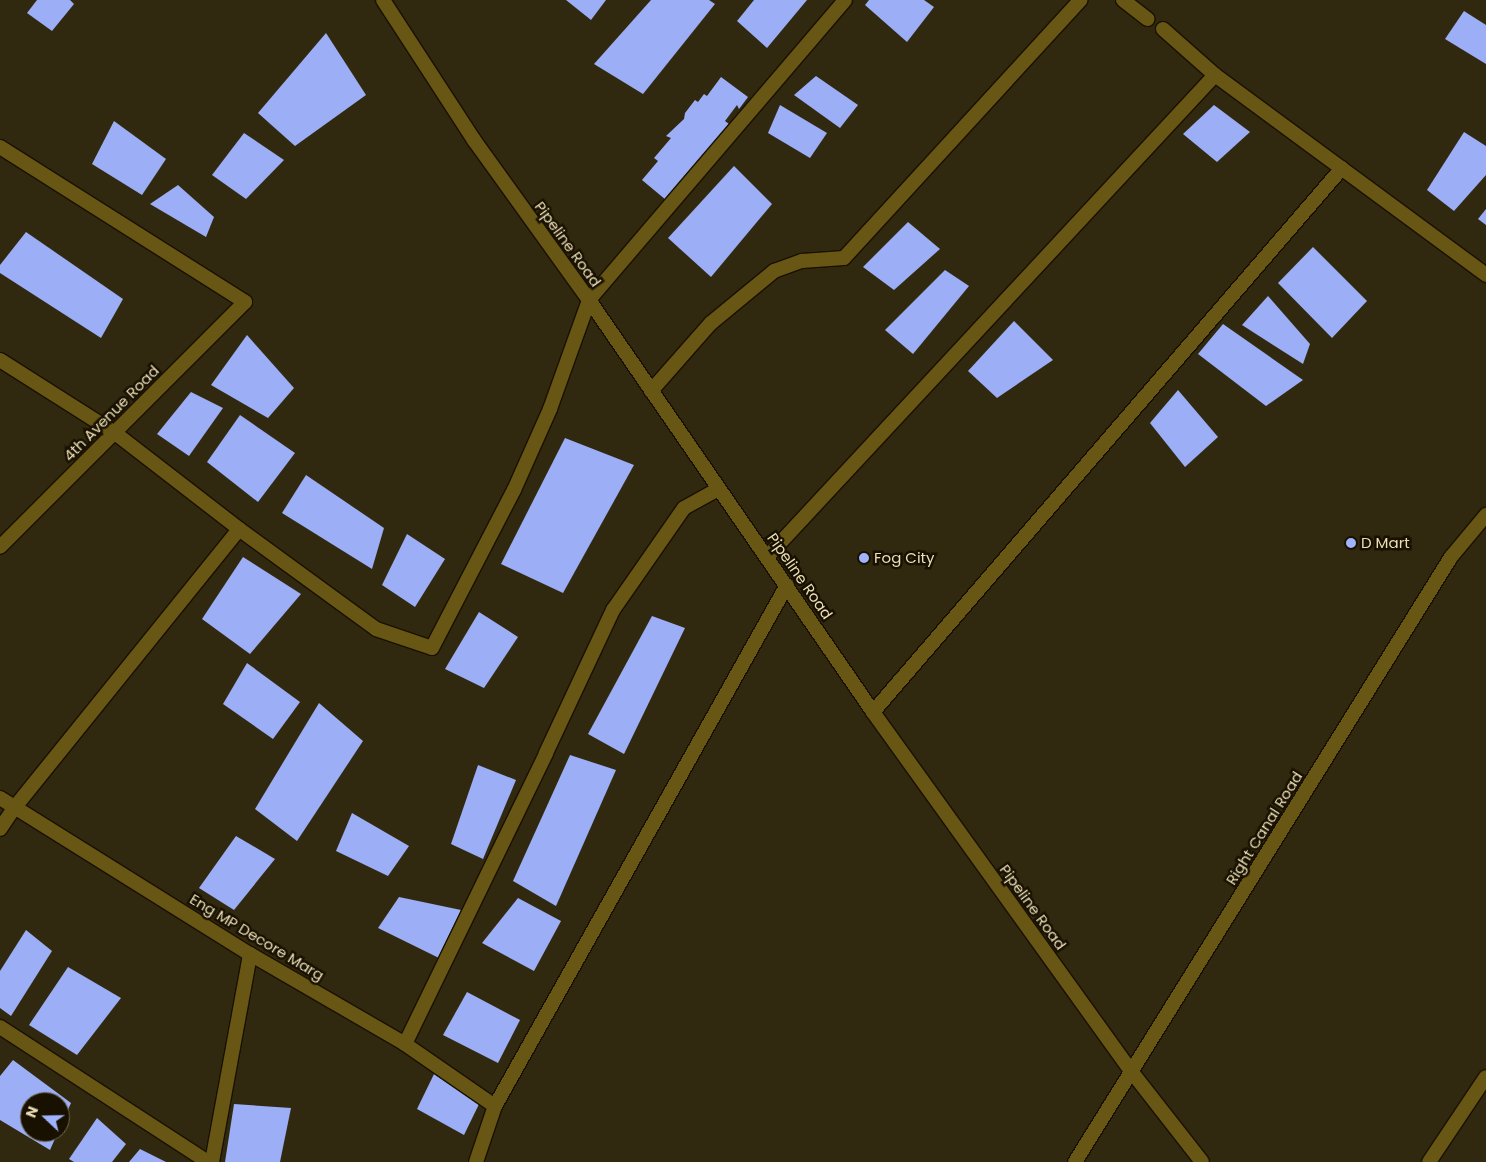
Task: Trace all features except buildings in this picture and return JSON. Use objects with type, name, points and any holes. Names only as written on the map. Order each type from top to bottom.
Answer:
[{"type":"street","name":"Pipeline Road","points":[[384,0],[474,140],[787,585],[873,712],[1131,1071],[1202,1162]]},
{"type":"street","points":[[0,360],[115,433],[239,529],[376,629],[432,648],[522,472],[550,409],[588,300],[845,0]]},
{"type":"street","points":[[651,391],[711,323],[774,271],[802,260],[844,258],[1080,0]]},
{"type":"street","points":[[1123,0],[1147,19]]},
{"type":"street","points":[[1163,29],[1215,75],[1486,274]]},
{"type":"street","points":[[767,557],[1215,75]]},
{"type":"street","name":"4th Avenue Road","points":[[0,147],[245,302],[0,547]]},
{"type":"street","points":[[873,712],[1342,168]]},
{"type":"street","points":[[405,1044],[613,610],[684,508],[718,489]]},
{"type":"street","name":"Right Canal Road","points":[[1074,1162],[1451,557],[1486,515]]},
{"type":"street","points":[[0,829],[15,807],[239,529]]},
{"type":"street","points":[[476,1162],[496,1106],[787,585]]},
{"type":"street","name":"Eng MP Decore Marg","points":[[0,798],[250,954],[405,1044],[496,1106]]},
{"type":"street","points":[[0,1027],[210,1162],[250,954]]},
{"type":"street","points":[[1429,1162],[1486,1077]]},
{"type":"place","name":"D Mart","points":[[1351,543]]},
{"type":"place","name":"Fog City","points":[[864,558]]}]
